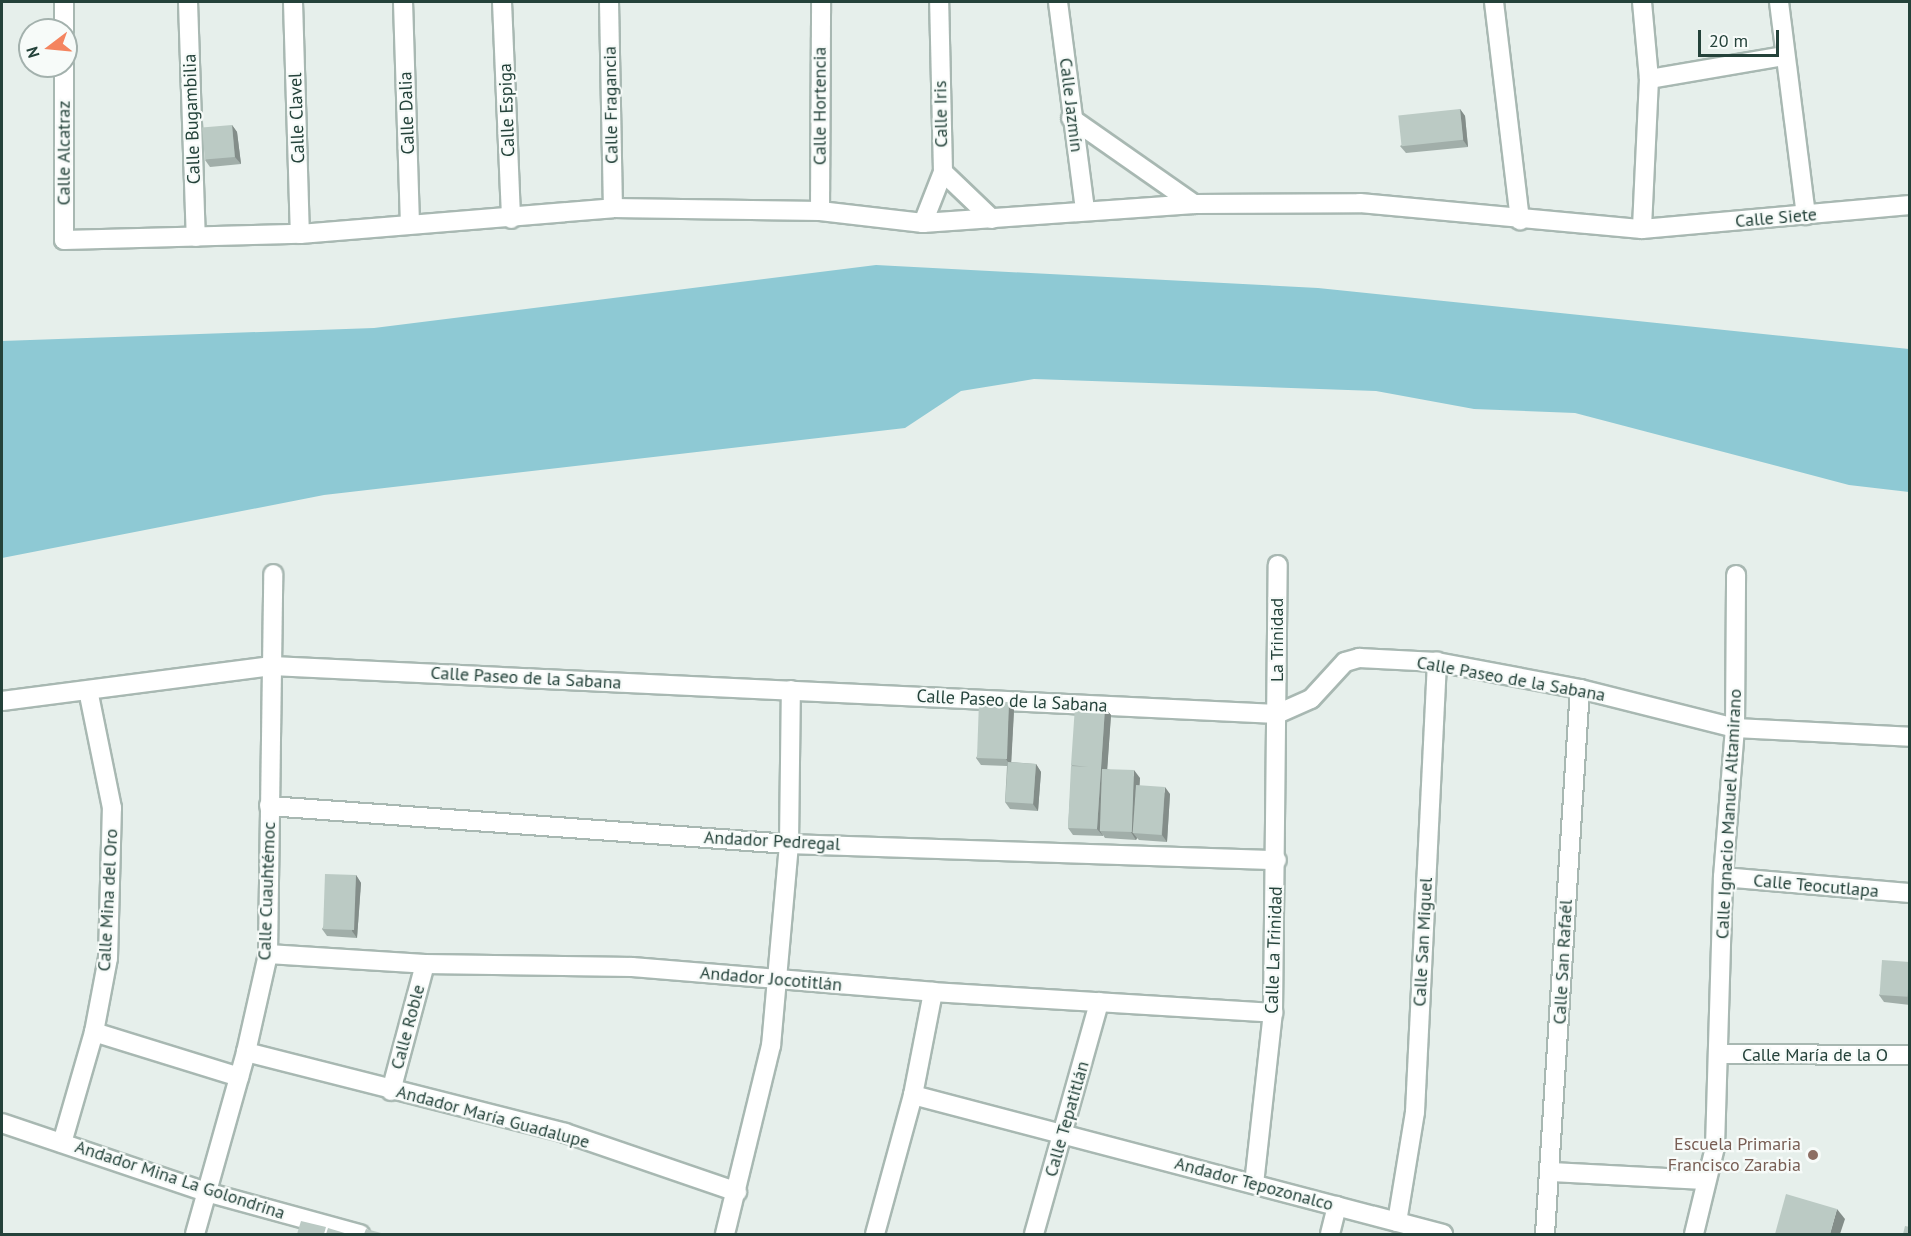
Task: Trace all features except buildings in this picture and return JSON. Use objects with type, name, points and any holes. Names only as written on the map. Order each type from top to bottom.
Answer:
[{"type":"street","points":[[64,2],[64,18]]},
{"type":"street","name":"Calle Bugambilia","points":[[188,2],[196,237]]},
{"type":"street","name":"Calle Clavel","points":[[293,2],[300,234]]},
{"type":"street","name":"Calle Dalia","points":[[403,2],[410,224]]},
{"type":"street","name":"Calle Espiga","points":[[502,2],[511,219]]},
{"type":"street","name":"Calle Fragancia","points":[[609,2],[613,208]]},
{"type":"street","name":"Calle Hortencia","points":[[820,211],[821,2]]},
{"type":"street","name":"Calle Iris","points":[[923,223],[943,172],[939,2]]},
{"type":"street","name":"Calle Jazmín","points":[[1058,2],[1071,118],[1085,209]]},
{"type":"street","points":[[1494,2],[1520,220]]},
{"type":"street","points":[[1642,2],[1649,79],[1642,230]]},
{"type":"street","points":[[1779,2],[1783,56],[1806,215]]},
{"type":"street","points":[[1649,79],[1783,56]]},
{"type":"street","name":"Calle Alcatraz","points":[[64,78],[64,240]]},
{"type":"street","points":[[1071,118],[1194,204]]},
{"type":"street","points":[[943,172],[992,219]]},
{"type":"street","name":"Calle Siete","points":[[64,240],[300,234],[410,224],[511,219],[613,208],[820,211],[923,223],[992,219],[1085,209],[1194,204],[1360,203],[1642,230],[1910,205]]},
{"type":"street","name":"La Trinidad","points":[[1277,714],[1278,565]]},
{"type":"street","name":"Calle Cuauhtémoc","points":[[195,1234],[246,1052],[268,954],[273,574]]},
{"type":"street","name":"Calle Ignacio Manuel Altamirano","points":[[1694,1234],[1705,1180],[1715,1147],[1720,1054],[1723,877],[1735,728],[1736,575]]},
{"type":"street","name":"Calle Paseo de la Sabana","points":[[2,701],[272,666],[1277,714],[1311,699],[1345,662],[1359,658],[1437,662],[1580,688],[1735,728],[1910,737]]},
{"type":"street","name":"Calle San Miguel","points":[[1397,1222],[1415,1112],[1437,662]]},
{"type":"street","name":"Calle San Rafaél","points":[[1545,1234],[1551,1172],[1580,688]]},
{"type":"street","name":"Calle Mina del Oro","points":[[62,1143],[94,1032],[108,958],[112,808],[88,690]]},
{"type":"street","points":[[725,1234],[771,1046],[789,844],[791,690]]},
{"type":"street","name":"Calle La Trinidad","points":[[1254,1184],[1274,1013],[1277,714]]},
{"type":"street","name":"Andador Pedregal","points":[[269,806],[789,844],[1277,860]]},
{"type":"street","name":"Calle Teocutlapa","points":[[1723,877],[1910,893]]},
{"type":"street","name":"Andador Jocotitlán","points":[[268,954],[425,964],[632,967],[778,981],[1274,1013]]},
{"type":"street","name":"Calle Roble","points":[[391,1090],[425,964]]},
{"type":"street","points":[[875,1234],[913,1095],[933,992]]},
{"type":"street","name":"Calle Tepatitlán","points":[[1034,1234],[1064,1134],[1099,1002]]},
{"type":"street","points":[[94,1032],[239,1077]]},
{"type":"street","name":"Andador María Guadalupe","points":[[246,1052],[565,1133],[737,1192]]},
{"type":"street","name":"Calle María de la O","points":[[1720,1054],[1910,1055]]},
{"type":"street","name":"Andador Tepozonalco","points":[[913,1095],[1443,1234]]},
{"type":"street","name":"Andador Mina La Golondrina","points":[[2,1123],[206,1192],[360,1234]]},
{"type":"street","points":[[1551,1172],[1705,1180]]},
{"type":"street","points":[[1330,1234],[1338,1206]]},
{"type":"water","points":[[876,265],[1318,288],[1909,349],[1909,492],[1849,485],[1575,413],[1474,409],[1376,391],[1034,379],[961,391],[905,428],[324,495],[2,558],[2,341],[374,328]]},
{"type":"place","name":"Escuela Primaria Francisco Zarabia","points":[[1813,1155]]}]
